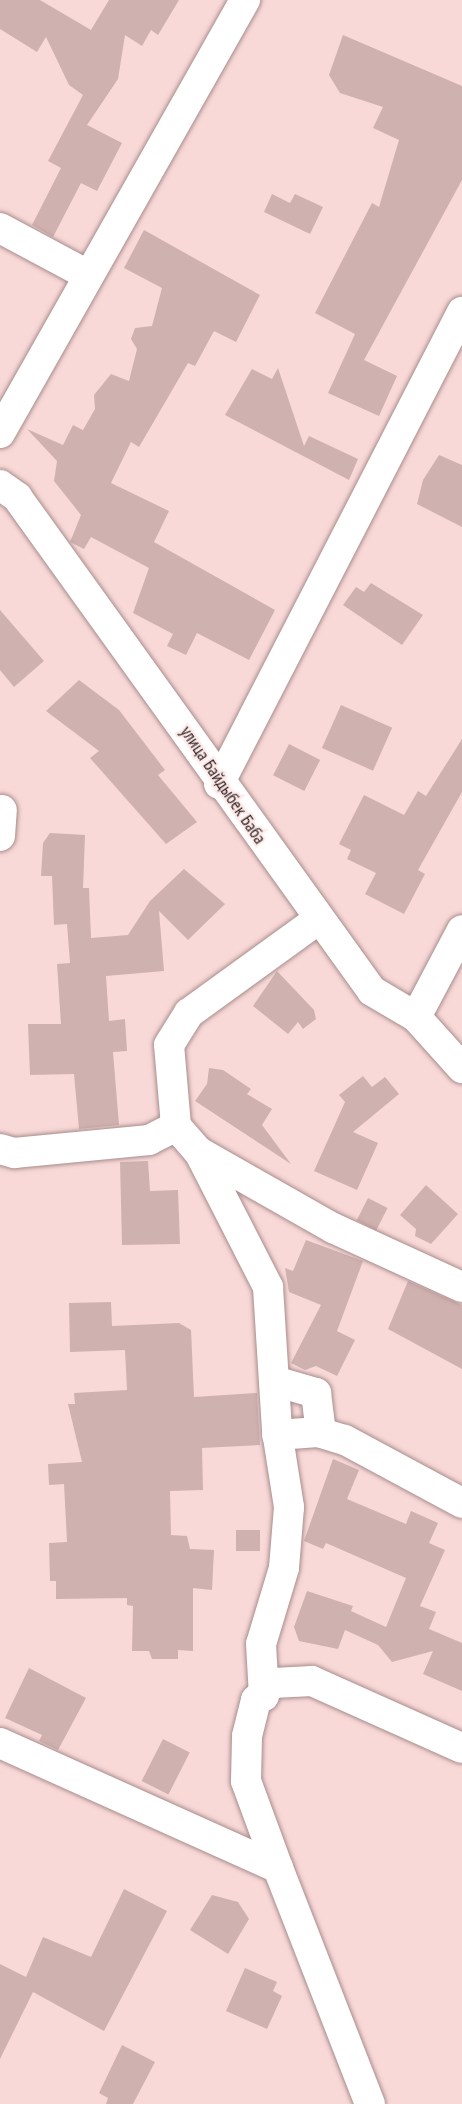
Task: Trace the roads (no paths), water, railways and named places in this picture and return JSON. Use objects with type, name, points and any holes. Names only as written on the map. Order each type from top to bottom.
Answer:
[{"type":"street","points":[[0,433],[86,274],[245,0]]},
{"type":"street","points":[[0,228],[86,274]]},
{"type":"street","points":[[219,784],[462,312]]},
{"type":"street","name":"улица Байдыбек Баба","points":[[0,485],[17,497],[219,784],[372,991],[416,1017],[462,1068]]},
{"type":"street","points":[[264,1696],[261,1644],[284,1568],[289,1507],[277,1435],[268,1287],[199,1152],[176,1126],[169,1045],[189,1013],[319,919]]},
{"type":"street","points":[[416,1017],[462,930]]},
{"type":"street","points":[[0,1149],[14,1153],[148,1140],[176,1126]]},
{"type":"street","points":[[199,1152],[333,1228],[462,1287]]},
{"type":"street","points":[[274,1382],[316,1394],[321,1433]]},
{"type":"street","points":[[277,1435],[321,1433],[462,1503]]},
{"type":"street","points":[[370,2104],[246,1781],[247,1736],[256,1700],[264,1696],[273,1683],[312,1681],[462,1748]]},
{"type":"street","points":[[0,1743],[278,1868]]}]
